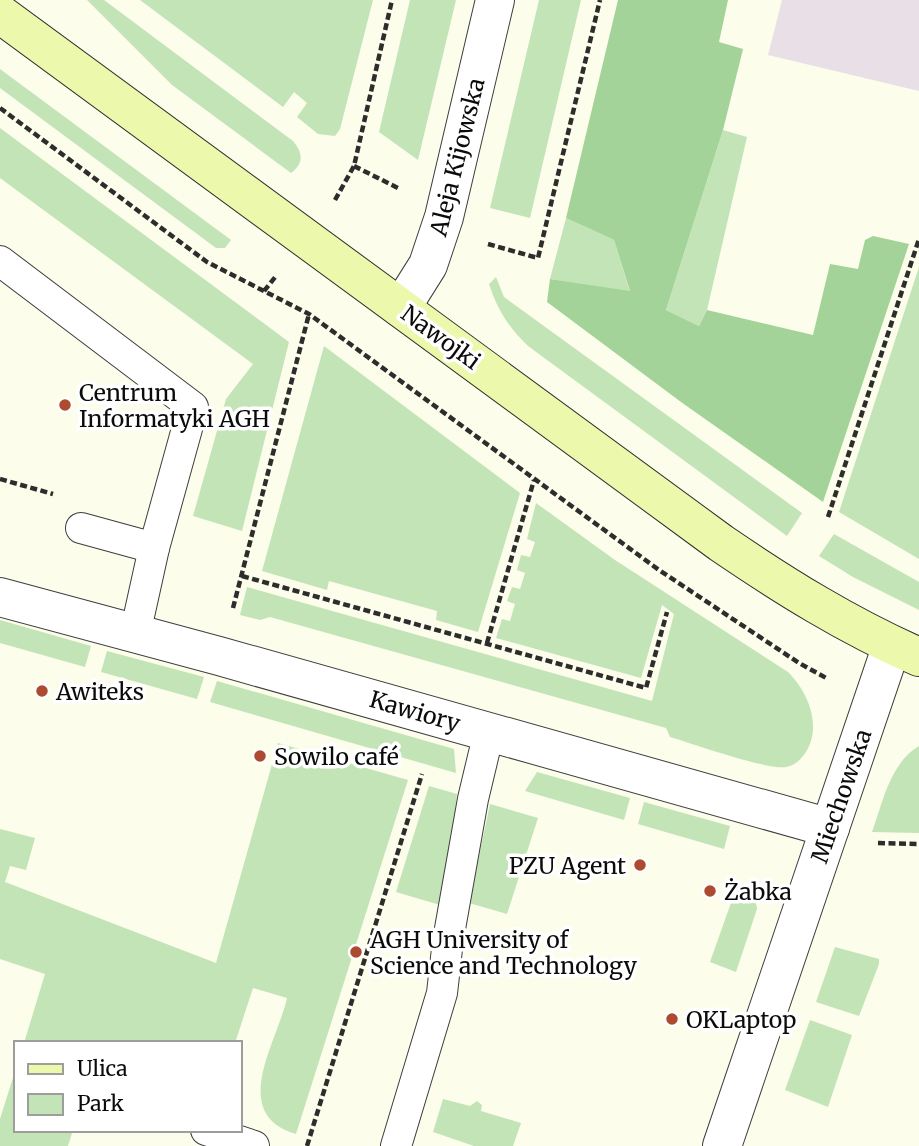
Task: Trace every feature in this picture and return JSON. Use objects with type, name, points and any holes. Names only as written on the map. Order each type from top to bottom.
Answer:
[{"type":"main road","name":"Nawojki","points":[[0,14],[721,543],[790,590],[906,651]]},
{"type":"street","name":"Aleja Kijowska","points":[[401,308],[428,265],[444,217],[495,0]]},
{"type":"street","name":"Kawiory","points":[[0,597],[830,828]]},
{"type":"street","name":"Miechowska","points":[[722,1146],[830,828],[906,651]]},
{"type":"lane","points":[[0,261],[193,407],[154,548],[135,634]]},
{"type":"lane","points":[[81,528],[154,548]]},
{"type":"lane","points":[[397,1146],[442,993],[448,940],[473,799],[489,732]]},
{"type":"lane","points":[[212,1132],[254,1146]]},
{"type":"path","points":[[332,206],[354,166],[392,0]]},
{"type":"path","points":[[483,241],[494,247],[538,258],[600,0]]},
{"type":"path","points":[[0,108],[207,261],[309,314],[659,570],[799,663]]},
{"type":"path","points":[[354,166],[405,191]]},
{"type":"path","points":[[828,517],[919,240]]},
{"type":"path","points":[[264,291],[281,270]]},
{"type":"path","points":[[233,610],[309,314]]},
{"type":"path","points":[[487,643],[534,480]]},
{"type":"path","points":[[242,576],[646,688],[667,612]]},
{"type":"path","points":[[307,1146],[422,774]]},
{"type":"path","points":[[872,843],[919,845]]},
{"type":"shaded area","points":[[782,0],[919,0],[919,91],[768,55]]},
{"type":"green space","points":[[87,0],[104,0],[293,141],[301,158],[295,169],[291,173],[172,85]]},
{"type":"green space","points":[[140,0],[373,0],[340,129],[335,136],[318,134],[297,117],[307,103],[294,92],[283,107]]},
{"type":"green space","points":[[410,0],[456,0],[418,160],[379,132]]},
{"type":"green space","points":[[539,0],[581,0],[530,218],[490,208]]},
{"type":"green space","points":[[618,0],[728,0],[719,42],[743,49],[723,130],[666,310],[699,326],[707,310],[813,335],[830,264],[858,269],[865,240],[873,236],[909,244],[823,502],[681,402],[547,302],[550,279],[630,291],[614,240],[566,218]]},
{"type":"green space","points":[[0,69],[231,240],[225,248],[216,248],[0,88]]},
{"type":"green space","points":[[0,128],[289,342],[242,531],[193,516],[226,399],[253,364],[0,178]]},
{"type":"green space","points":[[723,130],[747,137],[707,310],[699,326],[666,310]]},
{"type":"green space","points":[[566,218],[614,240],[630,292],[550,279]]},
{"type":"green space","points":[[919,267],[919,559],[839,512]]},
{"type":"green space","points":[[496,277],[504,297],[802,513],[787,536],[528,346],[509,325],[496,302],[489,284]]},
{"type":"green space","points":[[324,346],[520,493],[478,632],[436,620],[437,611],[329,581],[327,590],[262,571]]},
{"type":"green space","points":[[536,503],[615,560],[788,672],[803,691],[812,714],[812,736],[801,758],[786,767],[747,761],[670,737],[666,728],[270,617],[260,620],[240,615],[247,587],[652,701],[674,614],[662,605],[641,678],[496,638],[502,619],[510,621],[515,604],[507,601],[512,587],[520,589],[525,573],[517,570],[521,555],[530,557],[535,542],[527,539]]},
{"type":"green space","points":[[834,534],[919,582],[919,610],[853,577],[819,556]]},
{"type":"green space","points":[[0,620],[91,646],[85,667],[0,643]]},
{"type":"green space","points":[[107,651],[204,677],[197,699],[101,672]]},
{"type":"green space","points":[[217,681],[454,749],[456,773],[210,702]]},
{"type":"green space","points":[[278,743],[408,780],[296,1134],[276,1124],[264,1111],[261,1094],[262,1075],[287,998],[253,988],[236,1041],[25,1041],[45,974],[0,959],[0,829],[35,838],[26,870],[10,866],[5,882],[216,963]]},
{"type":"green space","points":[[919,746],[919,833],[872,832],[894,773],[909,753]]},
{"type":"green space","points":[[537,772],[630,798],[624,820],[525,791]]},
{"type":"green space","points":[[429,786],[457,794],[448,872],[440,905],[396,892]]},
{"type":"green space","points":[[644,802],[730,826],[724,849],[638,824]]},
{"type":"green space","points":[[490,804],[538,818],[507,914],[469,903]]},
{"type":"green space","points":[[744,884],[754,892],[757,909],[736,972],[710,962],[737,886]]},
{"type":"green space","points":[[835,947],[879,959],[859,1016],[816,1002]]},
{"type":"green space","points":[[810,1020],[852,1035],[828,1107],[785,1090]]},
{"type":"green space","points":[[14,1074],[14,1132],[72,1132],[68,1146],[0,1146],[0,1119]]},
{"type":"green space","points":[[443,1099],[470,1106],[477,1101],[482,1105],[481,1111],[521,1123],[513,1146],[474,1146],[433,1132]]},
{"type":"place","name":"Centrum Informatyki AGH","points":[[65,405]]},
{"type":"place","name":"Awiteks","points":[[42,691]]},
{"type":"place","name":"Sowilo café","points":[[260,756]]},
{"type":"place","name":"PZU Agent","points":[[640,865]]},
{"type":"place","name":"Żabka","points":[[710,891]]},
{"type":"place","name":"AGH University of Science and Technology","points":[[356,952]]},
{"type":"place","name":"OKLaptop","points":[[672,1019]]}]
